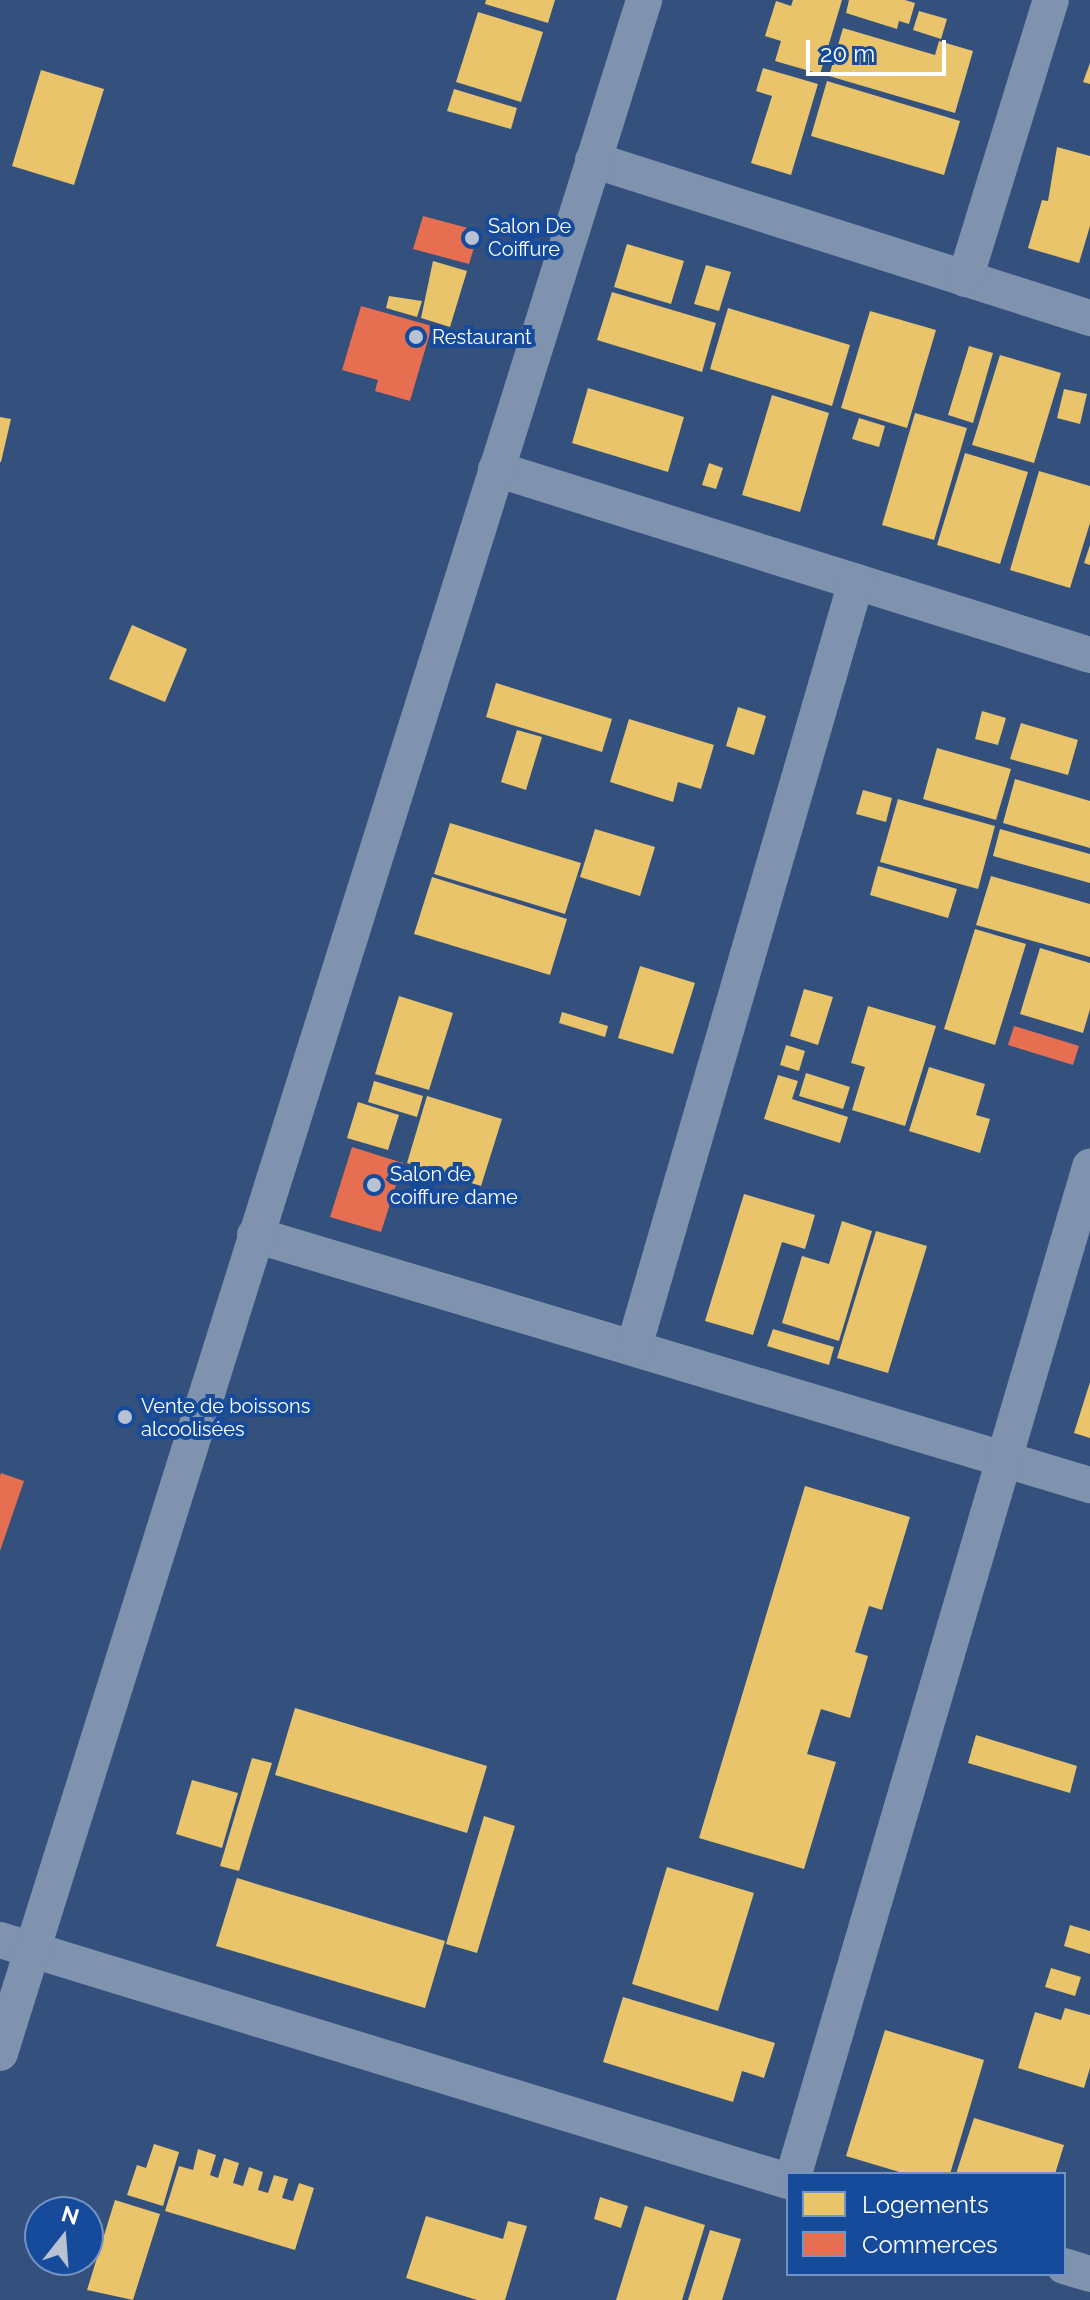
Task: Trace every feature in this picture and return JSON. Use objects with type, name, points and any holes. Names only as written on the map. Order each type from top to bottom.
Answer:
[{"type":"street","points":[[0,2053],[15,1945],[255,1235],[644,0]]},
{"type":"street","points":[[965,279],[1051,0]]},
{"type":"street","points":[[593,160],[1090,318]]},
{"type":"street","points":[[496,469],[1090,655]]},
{"type":"street","points":[[634,1347],[856,582]]},
{"type":"street","points":[[795,2172],[1001,1457],[1090,1167]]},
{"type":"street","points":[[255,1235],[1090,1485]]},
{"type":"street","points":[[15,1945],[786,2180]]},
{"type":"street","points":[[1066,2267],[1090,2274]]},
{"type":"building: Logements","points":[[486,0],[555,0],[548,23],[485,4]]},
{"type":"building: Logements","points":[[793,0],[842,0],[820,74],[775,61],[781,41],[765,36],[776,1],[791,6]]},
{"type":"building: Logements","points":[[849,0],[905,0],[915,3],[909,24],[899,21],[897,29],[846,13]]},
{"type":"building: Logements","points":[[919,11],[947,19],[941,39],[913,30]]},
{"type":"building: Logements","points":[[478,12],[543,32],[521,102],[456,82]]},
{"type":"building: Logements","points":[[843,28],[935,55],[939,41],[973,51],[955,113],[829,76]]},
{"type":"building: Logements","points":[[1090,63],[1090,84],[1083,82]]},
{"type":"building: Logements","points":[[763,68],[818,84],[791,175],[751,163],[772,96],[756,91]]},
{"type":"building: Logements","points":[[41,70],[104,89],[74,185],[12,166]]},
{"type":"building: Logements","points":[[827,81],[960,121],[944,175],[811,136]]},
{"type":"building: Logements","points":[[454,89],[517,108],[511,129],[447,111]]},
{"type":"building: Logements","points":[[1057,147],[1090,156],[1090,226],[1079,263],[1028,248],[1042,200],[1048,201]]},
{"type":"building: Logements","points":[[627,244],[684,261],[671,304],[614,287]]},
{"type":"building: Logements","points":[[433,261],[467,271],[450,327],[421,318]]},
{"type":"building: Logements","points":[[706,265],[731,272],[719,311],[694,304]]},
{"type":"building: Logements","points":[[612,292],[716,323],[702,372],[597,340]]},
{"type":"building: Logements","points":[[389,296],[422,301],[417,317],[386,308]]},
{"type":"building: Logements","points":[[728,308],[850,345],[832,406],[710,369]]},
{"type":"building: Logements","points":[[870,311],[936,330],[907,428],[841,408]]},
{"type":"building: Logements","points":[[969,346],[993,353],[973,423],[948,415]]},
{"type":"building: Logements","points":[[1000,355],[1061,373],[1034,463],[972,445]]},
{"type":"building: Logements","points":[[588,388],[684,417],[668,472],[572,443]]},
{"type":"building: Logements","points":[[1064,389],[1087,394],[1080,424],[1057,418]]},
{"type":"building: Logements","points":[[772,395],[829,413],[800,512],[742,495]]},
{"type":"building: Logements","points":[[915,413],[967,428],[934,540],[882,525]]},
{"type":"building: Logements","points":[[0,417],[11,419],[1,462],[0,462]]},
{"type":"building: Logements","points":[[859,418],[885,426],[879,447],[852,439]]},
{"type":"building: Logements","points":[[965,453],[1028,472],[1000,564],[937,545]]},
{"type":"building: Logements","points":[[709,463],[723,468],[716,489],[702,485]]},
{"type":"building: Logements","points":[[1039,471],[1090,486],[1090,523],[1070,588],[1010,570]]},
{"type":"building: Logements","points":[[1090,545],[1090,565],[1084,563]]},
{"type":"building: Logements","points":[[132,625],[187,649],[165,702],[109,679]]},
{"type":"building: Logements","points":[[496,683],[612,719],[602,752],[486,717]]},
{"type":"building: Logements","points":[[738,707],[766,716],[754,755],[726,746]]},
{"type":"building: Logements","points":[[982,711],[1006,718],[998,745],[975,739]]},
{"type":"building: Logements","points":[[629,719],[714,745],[701,789],[678,782],[673,802],[610,782]]},
{"type":"building: Logements","points":[[1021,723],[1078,740],[1068,775],[1010,759]]},
{"type":"building: Logements","points":[[517,730],[542,737],[526,790],[501,782]]},
{"type":"building: Logements","points":[[937,748],[1011,769],[996,820],[923,799]]},
{"type":"building: Logements","points":[[1015,779],[1090,801],[1090,848],[1003,823]]},
{"type":"building: Logements","points":[[863,790],[892,798],[886,822],[856,814]]},
{"type":"building: Logements","points":[[898,799],[995,826],[978,889],[880,862]]},
{"type":"building: Logements","points":[[450,823],[581,863],[565,914],[434,874]]},
{"type":"building: Logements","points":[[595,829],[655,847],[640,896],[580,877]]},
{"type":"building: Logements","points":[[1000,829],[1090,854],[1090,883],[993,856]]},
{"type":"building: Logements","points":[[878,866],[957,889],[948,918],[870,895]]},
{"type":"building: Logements","points":[[991,876],[1090,904],[1090,957],[976,925]]},
{"type":"building: Logements","points":[[432,877],[567,919],[550,975],[414,934]]},
{"type":"building: Logements","points":[[975,929],[1026,944],[995,1045],[944,1029]]},
{"type":"building: Logements","points":[[1040,948],[1090,963],[1090,1009],[1083,1033],[1020,1014]]},
{"type":"building: Logements","points":[[640,966],[695,983],[673,1054],[618,1038]]},
{"type":"building: Logements","points":[[804,989],[833,997],[818,1045],[790,1036]]},
{"type":"building: Logements","points":[[399,996],[453,1013],[429,1090],[375,1074]]},
{"type":"building: Logements","points":[[868,1006],[936,1026],[905,1126],[852,1110],[865,1067],[851,1063]]},
{"type":"building: Logements","points":[[562,1012],[608,1026],[605,1037],[559,1023]]},
{"type":"building: Logements","points":[[786,1045],[805,1051],[799,1071],[780,1065]]},
{"type":"building: Logements","points":[[929,1067],[985,1084],[976,1115],[990,1119],[980,1153],[909,1131]]},
{"type":"building: Logements","points":[[806,1073],[850,1087],[843,1109],[799,1096]]},
{"type":"building: Logements","points":[[778,1075],[798,1081],[792,1099],[848,1117],[840,1143],[764,1119]]},
{"type":"building: Logements","points":[[374,1081],[423,1096],[417,1117],[368,1102]]},
{"type":"building: Logements","points":[[427,1096],[502,1119],[481,1186],[407,1163]]},
{"type":"building: Logements","points":[[358,1102],[399,1115],[388,1150],[347,1138]]},
{"type":"building: Logements","points":[[744,1194],[815,1215],[805,1249],[782,1242],[753,1335],[705,1321]]},
{"type":"building: Logements","points":[[842,1221],[872,1231],[839,1341],[782,1323],[802,1256],[829,1264]]},
{"type":"building: Logements","points":[[876,1231],[927,1246],[888,1373],[837,1358]]},
{"type":"building: Logements","points":[[773,1329],[834,1347],[829,1365],[767,1346]]},
{"type":"building: Logements","points":[[1090,1382],[1090,1438],[1074,1433]]},
{"type":"building: Logements","points":[[805,1486],[910,1517],[882,1610],[869,1606],[855,1652],[868,1656],[850,1718],[821,1709],[807,1754],[836,1762],[804,1869],[699,1838]]},
{"type":"building: Logements","points":[[295,1708],[487,1766],[467,1833],[275,1775]]},
{"type":"building: Logements","points":[[976,1735],[1077,1766],[1070,1793],[968,1763]]},
{"type":"building: Logements","points":[[252,1758],[272,1763],[239,1871],[220,1866]]},
{"type":"building: Logements","points":[[192,1780],[238,1793],[222,1848],[176,1834]]},
{"type":"building: Logements","points":[[484,1816],[515,1826],[477,1953],[446,1944]]},
{"type":"building: Logements","points":[[667,1867],[754,1893],[718,2011],[632,1984]]},
{"type":"building: Logements","points":[[237,1878],[445,1941],[425,2008],[216,1946]]},
{"type":"building: Logements","points":[[1070,1925],[1090,1931],[1090,1954],[1064,1946]]},
{"type":"building: Logements","points":[[1051,1968],[1081,1977],[1075,1996],[1045,1987]]},
{"type":"building: Logements","points":[[623,1997],[775,2043],[764,2078],[742,2071],[733,2102],[603,2062]]},
{"type":"building: Logements","points":[[1065,2008],[1090,2015],[1090,2068],[1084,2088],[1018,2068],[1035,2012],[1061,2020]]},
{"type":"building: Logements","points":[[885,2030],[984,2060],[951,2172],[899,2172],[846,2156]]},
{"type":"building: Logements","points":[[974,2118],[1064,2145],[1056,2172],[957,2172]]},
{"type":"building: Logements","points":[[154,2144],[179,2152],[163,2206],[127,2195],[137,2165],[146,2168]]},
{"type":"building: Logements","points":[[198,2149],[216,2155],[210,2175],[218,2178],[224,2158],[239,2163],[233,2183],[243,2186],[249,2167],[263,2172],[258,2190],[268,2193],[274,2175],[288,2179],[282,2198],[293,2201],[299,2183],[314,2188],[295,2250],[165,2211],[179,2166],[193,2170]]},
{"type":"building: Logements","points":[[600,2197],[628,2206],[621,2228],[594,2219]]},
{"type":"building: Logements","points":[[115,2200],[160,2214],[133,2300],[87,2290],[91,2276],[104,2276],[104,2235]]},
{"type":"building: Logements","points":[[645,2206],[705,2225],[682,2300],[616,2300]]},
{"type":"building: Logements","points":[[426,2216],[503,2239],[508,2221],[527,2226],[505,2300],[477,2300],[406,2278]]},
{"type":"building: Logements","points":[[710,2230],[741,2239],[722,2300],[688,2300]]},
{"type":"building: Commerces","points":[[423,216],[479,231],[469,264],[413,249]]},
{"type":"building: Commerces","points":[[361,306],[432,326],[410,401],[375,391],[378,380],[342,370]]},
{"type":"building: Commerces","points":[[1014,1026],[1079,1046],[1073,1065],[1008,1045]]},
{"type":"building: Commerces","points":[[352,1147],[403,1163],[381,1232],[330,1217]]},
{"type":"building: Commerces","points":[[1,1473],[24,1481],[0,1551],[0,1476]]},
{"type":"place","name":"Salon De Coiffure","points":[[472,238]]},
{"type":"place","name":"Restaurant","points":[[416,337]]},
{"type":"place","name":"Salon de coiffure dame","points":[[374,1185]]},
{"type":"place","name":"Vente de boissons alcoolisées","points":[[125,1417]]}]
